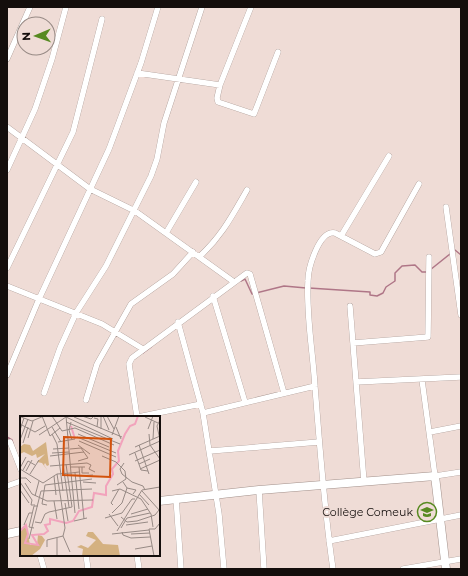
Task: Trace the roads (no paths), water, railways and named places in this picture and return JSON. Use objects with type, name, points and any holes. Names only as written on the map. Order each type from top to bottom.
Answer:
[{"type":"main road","points":[[160,501],[259,490],[436,476],[446,566]]},
{"type":"main road","points":[[7,534],[20,531]]},
{"type":"street","points":[[7,59],[30,7]]},
{"type":"street","points":[[7,170],[44,86],[66,7]]},
{"type":"street","points":[[7,375],[39,299],[109,149],[137,73],[158,7]]},
{"type":"street","points":[[44,393],[60,348],[76,313],[106,266],[135,211],[151,176],[157,159],[164,123],[202,7]]},
{"type":"street","points":[[251,7],[220,84],[217,98],[218,102],[254,114],[278,52]]},
{"type":"street","points":[[7,268],[75,127],[102,19]]},
{"type":"street","points":[[137,73],[179,80],[220,84]]},
{"type":"street","points":[[7,127],[90,189],[135,211],[234,282]]},
{"type":"street","points":[[341,236],[389,156]]},
{"type":"street","points":[[166,233],[196,182]]},
{"type":"street","points":[[332,569],[319,442],[309,313],[309,274],[318,247],[327,234],[335,233],[378,254],[418,184]]},
{"type":"street","points":[[199,257],[215,243],[226,228],[247,190]]},
{"type":"street","points":[[446,207],[461,315]]},
{"type":"street","points":[[86,400],[97,364],[130,304],[173,274],[193,252]]},
{"type":"street","points":[[353,343],[428,337],[429,257]]},
{"type":"street","points":[[138,416],[129,364],[132,358],[178,322],[247,272],[250,274],[284,393]]},
{"type":"street","points":[[7,286],[76,313],[114,331],[143,349]]},
{"type":"street","points":[[213,296],[245,402]]},
{"type":"street","points":[[350,306],[364,482]]},
{"type":"street","points":[[178,322],[204,413],[216,494],[224,569]]},
{"type":"street","points":[[356,382],[461,377]]},
{"type":"street","points":[[422,380],[436,476],[461,472]]},
{"type":"street","points":[[204,413],[315,386]]},
{"type":"street","points":[[143,416],[201,404]]},
{"type":"street","points":[[430,432],[461,426]]},
{"type":"street","points":[[10,442],[20,467]]},
{"type":"street","points":[[210,451],[319,442]]},
{"type":"street","points":[[7,486],[20,481]]},
{"type":"street","points":[[259,490],[264,569]]},
{"type":"street","points":[[176,498],[181,569]]},
{"type":"street","points":[[328,541],[461,515]]},
{"type":"street","points":[[40,556],[44,569]]},
{"type":"street","points":[[86,556],[88,569]]},
{"type":"street","points":[[137,556],[139,569]]},
{"type":"street","points":[[402,569],[446,566],[461,559]]},
{"type":"waterway","points":[[455,250],[461,255]]},
{"type":"waterway","points":[[430,270],[450,254]]},
{"type":"waterway","points":[[309,288],[370,292],[370,295],[377,296],[383,293],[386,287],[395,281],[395,273],[402,266],[415,265],[422,272],[427,272]]},
{"type":"waterway","points":[[241,281],[245,279],[252,294],[284,286],[306,288]]},
{"type":"waterway","points":[[143,353],[151,347]]},
{"type":"waterway","points":[[7,437],[12,440],[13,444]]},
{"type":"place","name":"Collège Comeuk","points":[[427,512]]}]
